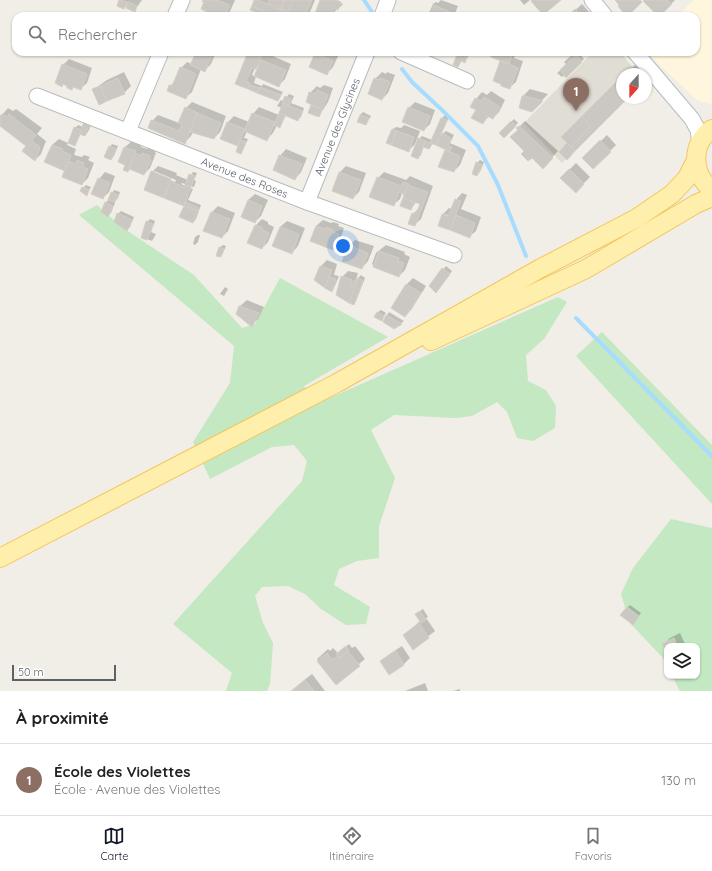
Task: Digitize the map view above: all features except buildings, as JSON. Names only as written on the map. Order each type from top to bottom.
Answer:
[{"type":"main road","points":[[712,129],[700,142],[696,160],[697,169],[701,177],[706,185],[712,190]]},
{"type":"main road","points":[[0,558],[337,383],[541,268],[637,218],[672,194],[681,185],[696,160]]},
{"type":"main road","points":[[337,383],[464,327],[586,269],[696,204],[712,197]]},
{"type":"street","points":[[177,12],[182,0]]},
{"type":"street","points":[[384,12],[388,0]]},
{"type":"street","points":[[592,0],[602,12]]},
{"type":"street","points":[[128,131],[159,56]]},
{"type":"street","name":"Avenue des Glycines","points":[[307,202],[365,56]]},
{"type":"street","points":[[410,56],[466,81]]},
{"type":"street","points":[[638,56],[692,119],[698,130],[700,142]]},
{"type":"street","name":"Avenue des Roses","points":[[37,96],[307,202],[454,255]]},
{"type":"street","points":[[692,119],[700,123],[712,125]]},
{"type":"shaded area","points":[[694,0],[712,0],[712,104],[698,101],[650,56],[700,56],[700,12],[681,12]]},
{"type":"shaded area","points":[[589,56],[623,56],[633,68],[616,68],[616,104],[622,104],[562,163],[524,123]]},
{"type":"green space","points":[[97,205],[123,228],[194,275],[242,328],[255,324],[280,278],[388,337],[304,386],[316,404],[558,297],[567,302],[544,339],[526,355],[528,381],[546,390],[556,406],[555,428],[533,441],[517,438],[507,412],[497,402],[472,416],[455,418],[394,415],[371,430],[395,478],[379,526],[379,558],[357,561],[339,569],[334,585],[370,607],[366,624],[346,625],[321,609],[305,594],[288,586],[262,587],[255,596],[263,623],[273,643],[270,684],[267,691],[226,691],[232,673],[173,624],[302,481],[307,461],[294,445],[272,447],[210,479],[193,442],[230,383],[234,346],[79,215]]},
{"type":"green space","points":[[602,332],[712,445],[712,504],[576,356]]},
{"type":"green space","points":[[671,519],[712,528],[712,691],[680,691],[674,679],[700,679],[700,643],[664,643],[664,660],[630,623],[621,594],[633,568]]},
{"type":"waterway","points":[[364,0],[372,12]]},
{"type":"waterway","points":[[402,69],[412,82],[478,146],[498,185],[526,256]]},
{"type":"waterway","points":[[576,318],[712,456]]},
{"type":"place","name":"École des Violettes","points":[[576,111]]}]
